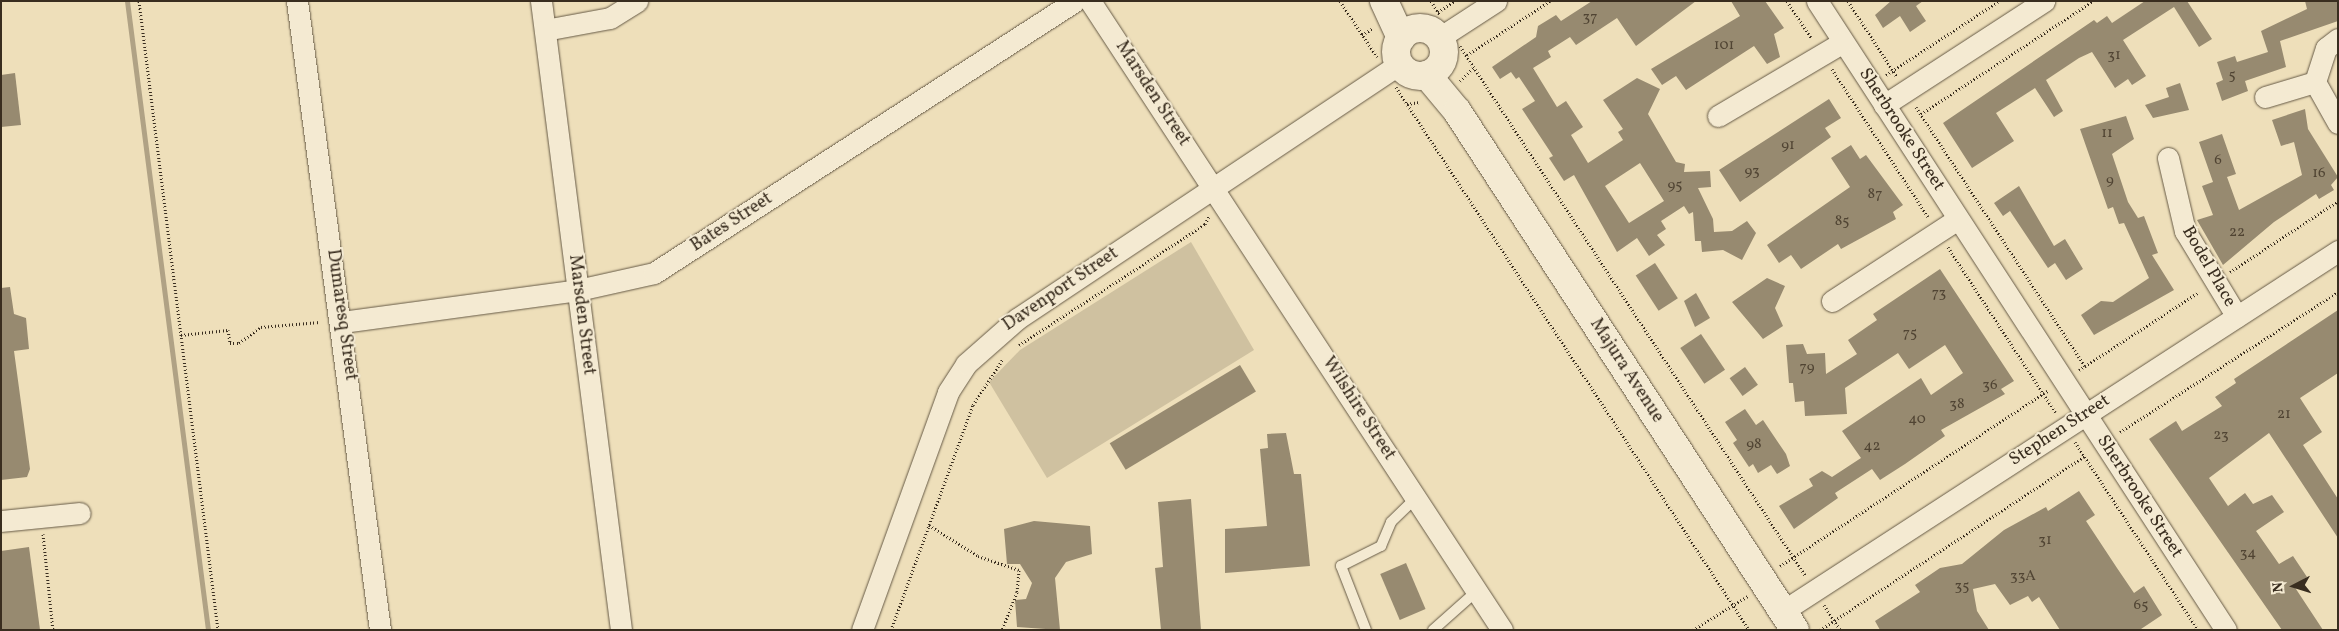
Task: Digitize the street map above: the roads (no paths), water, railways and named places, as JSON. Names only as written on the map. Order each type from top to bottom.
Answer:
[{"type":"main road","name":"Majura Avenue","points":[[1384,1],[1425,51],[1457,111],[1789,620]]},
{"type":"main road","points":[[1388,1],[1425,51]]},
{"type":"street","name":"Dumaresq Street","points":[[297,1],[342,322],[380,630]]},
{"type":"street","name":"Marsden Street","points":[[541,1],[621,630]]},
{"type":"street","points":[[545,30],[610,18],[637,1]]},
{"type":"street","name":"Bates Street","points":[[342,322],[578,290],[654,273],[1075,1]]},
{"type":"street","name":"Marsden Street","points":[[1090,1],[1214,188]]},
{"type":"street","name":"Davenport Street","points":[[862,630],[948,392],[966,364],[1017,319],[1425,51],[1496,1]]},
{"type":"street","name":"Sherbrooke Street","points":[[1817,1],[2086,415],[2221,628]]},
{"type":"street","points":[[1884,105],[2044,1]]},
{"type":"street","points":[[2338,39],[2326,48],[2315,82],[2338,123]]},
{"type":"street","points":[[1718,116],[1843,42]]},
{"type":"street","points":[[2265,97],[2315,82]]},
{"type":"street","name":"Bodel Place","points":[[2168,158],[2185,231],[2237,317]]},
{"type":"street","name":"Wilshire Street","points":[[1214,188],[1502,630]]},
{"type":"street","points":[[1832,301],[1958,219]]},
{"type":"street","name":"Stephen Street","points":[[1789,620],[2086,415],[2338,252]]},
{"type":"street","points":[[1,521],[80,513]]},
{"type":"lane","points":[[1366,630],[1341,566],[1381,546],[1391,522],[1416,498]]},
{"type":"lane","points":[[1433,630],[1477,591]]},
{"type":"waterway","points":[[127,1],[208,630]]}]
